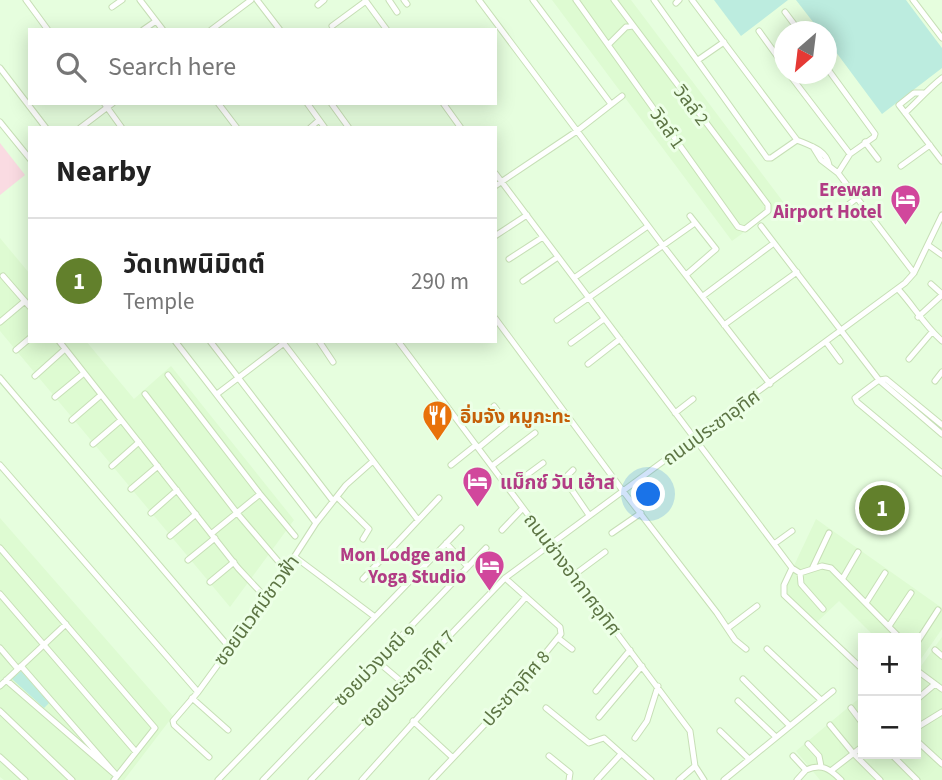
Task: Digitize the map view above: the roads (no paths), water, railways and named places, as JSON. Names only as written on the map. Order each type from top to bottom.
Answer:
[{"type":"street","points":[[26,0],[47,28]]},
{"type":"street","points":[[112,8],[122,0]]},
{"type":"street","points":[[141,0],[161,28]]},
{"type":"street","points":[[214,28],[251,0]]},
{"type":"street","points":[[257,0],[278,28]]},
{"type":"street","points":[[318,5],[324,0]]},
{"type":"street","points":[[332,26],[366,0],[386,28]]},
{"type":"street","points":[[389,0],[397,12]]},
{"type":"street","points":[[479,0],[769,384]]},
{"type":"street","points":[[533,0],[611,104]]},
{"type":"street","name":"วิลล์ 1","points":[[576,0],[738,227],[744,229],[768,211]]},
{"type":"street","name":"วิลล์ 2","points":[[614,0],[768,205],[768,211]]},
{"type":"street","points":[[654,0],[766,158],[771,158],[797,140]]},
{"type":"street","points":[[692,0],[797,140],[818,148],[914,273]]},
{"type":"street","points":[[913,0],[942,38]]},
{"type":"street","points":[[785,12],[792,21]]},
{"type":"street","points":[[146,28],[156,21]]},
{"type":"street","points":[[608,44],[626,27],[633,26]]},
{"type":"street","points":[[759,31],[774,52]]},
{"type":"street","points":[[698,60],[724,42]]},
{"type":"street","points":[[0,68],[28,105]]},
{"type":"street","points":[[905,113],[920,100],[923,93],[942,78]]},
{"type":"street","points":[[837,82],[875,134],[874,138],[850,154],[838,173]]},
{"type":"street","points":[[797,84],[850,154]]},
{"type":"street","points":[[923,93],[914,93],[899,105],[942,161]]},
{"type":"street","points":[[497,184],[577,131],[622,96]]},
{"type":"street","points":[[28,105],[44,126]]},
{"type":"street","points":[[82,126],[108,105],[121,126]]},
{"type":"street","points":[[220,105],[235,126]]},
{"type":"street","points":[[309,105],[324,126]]},
{"type":"street","points":[[332,105],[348,126]]},
{"type":"street","points":[[444,105],[460,126]]},
{"type":"street","points":[[312,126],[320,120]]},
{"type":"street","points":[[0,122],[28,157]]},
{"type":"street","points":[[866,142],[878,159]]},
{"type":"street","points":[[901,166],[930,145]]},
{"type":"street","points":[[497,176],[792,568],[800,573],[826,566],[843,578],[895,633]]},
{"type":"street","points":[[834,216],[857,198]]},
{"type":"street","points":[[497,235],[527,215]]},
{"type":"street","name":"ถนนประชาอุทิศ","points":[[505,578],[693,438],[900,291],[914,273],[942,215]]},
{"type":"street","points":[[686,275],[716,249],[690,216]]},
{"type":"street","points":[[557,320],[695,223]]},
{"type":"street","points":[[574,278],[648,226]]},
{"type":"street","points":[[761,226],[879,380],[942,434]]},
{"type":"street","points":[[509,259],[543,237]]},
{"type":"street","points":[[703,296],[774,243]]},
{"type":"street","points":[[928,245],[942,255]]},
{"type":"street","points":[[523,281],[558,257]]},
{"type":"street","points":[[0,269],[4,271],[1,277],[28,305]]},
{"type":"street","points":[[724,325],[797,271]]},
{"type":"street","points":[[918,317],[942,294],[931,284]]},
{"type":"street","points":[[900,291],[901,297],[942,341]]},
{"type":"street","points":[[0,322],[25,301]]},
{"type":"street","points":[[571,344],[604,319]]},
{"type":"street","points":[[497,321],[735,640],[746,649]]},
{"type":"street","points":[[909,359],[932,332]]},
{"type":"street","points":[[588,364],[620,339]]},
{"type":"street","points":[[16,350],[28,340]]},
{"type":"street","points":[[826,342],[840,361]]},
{"type":"street","points":[[60,343],[213,536],[266,598]]},
{"type":"street","points":[[177,343],[316,523]]},
{"type":"street","points":[[213,343],[335,499],[369,528],[363,539]]},
{"type":"street","points":[[217,394],[283,343]]},
{"type":"street","points":[[285,343],[418,520]]},
{"type":"street","points":[[320,343],[334,362]]},
{"type":"street","name":"ถนนช่างอากาศอุทิศ","points":[[400,343],[690,731],[695,766],[704,780]]},
{"type":"street","points":[[35,376],[65,349]]},
{"type":"street","points":[[935,381],[942,372]]},
{"type":"street","points":[[55,397],[84,373]]},
{"type":"street","points":[[168,374],[295,536]]},
{"type":"street","points":[[0,378],[229,647]]},
{"type":"street","points":[[942,425],[886,379],[879,380],[855,400],[942,473]]},
{"type":"street","points":[[72,420],[101,394]]},
{"type":"street","points":[[145,394],[237,513],[278,561]]},
{"type":"street","points":[[675,413],[693,398]]},
{"type":"street","points":[[451,465],[507,424],[494,406]]},
{"type":"street","points":[[93,444],[121,420]]},
{"type":"street","points":[[492,466],[535,433]]},
{"type":"street","points":[[112,466],[139,442]]},
{"type":"street","name":"ซอยนิเวศม์ชาวฟ้า","points":[[209,757],[174,725],[175,718],[198,692],[266,598],[316,523],[335,499],[373,461]]},
{"type":"street","points":[[509,488],[543,463]]},
{"type":"street","points":[[0,465],[198,692]]},
{"type":"street","points":[[131,489],[158,466]]},
{"type":"street","points":[[573,470],[565,480],[589,515]]},
{"type":"street","points":[[150,513],[177,490]]},
{"type":"street","points":[[188,560],[260,494]]},
{"type":"street","points":[[363,579],[439,498]]},
{"type":"street","points":[[502,530],[523,508]]},
{"type":"street","points":[[612,533],[641,513]]},
{"type":"street","points":[[170,536],[196,514]]},
{"type":"street","points":[[218,780],[461,528]]},
{"type":"street","points":[[774,544],[792,531]]},
{"type":"street","points":[[813,569],[829,533]]},
{"type":"street","points":[[446,543],[468,567]]},
{"type":"street","points":[[0,548],[155,728],[115,778]]},
{"type":"street","name":"ซอยม่วงมณี ๑","points":[[262,780],[486,548]]},
{"type":"street","points":[[574,575],[605,552]]},
{"type":"street","points":[[843,578],[858,552]]},
{"type":"street","points":[[295,557],[375,617]]},
{"type":"street","points":[[210,582],[234,562]]},
{"type":"street","points":[[792,568],[784,584],[784,595],[858,665]]},
{"type":"street","points":[[800,573],[801,584],[823,609]]},
{"type":"street","points":[[866,603],[885,573]]},
{"type":"street","points":[[362,780],[526,597],[505,578]]},
{"type":"street","name":"ซอยประชาอุทิศ 7","points":[[311,780],[505,578]]},
{"type":"street","points":[[889,626],[911,593]]},
{"type":"street","points":[[0,594],[136,752]]},
{"type":"street","name":"ประชาอุทิศ 8","points":[[432,780],[504,704],[561,634],[560,627],[526,597]]},
{"type":"street","points":[[728,628],[757,606]]},
{"type":"street","points":[[921,636],[938,610]]},
{"type":"street","points":[[66,624],[2,682],[115,778]]},
{"type":"street","points":[[558,638],[572,649]]},
{"type":"street","points":[[0,648],[115,778]]},
{"type":"street","points":[[767,649],[821,701]]},
{"type":"street","points":[[596,691],[631,650]]},
{"type":"street","points":[[934,650],[942,656]]},
{"type":"street","points":[[377,661],[403,683]]},
{"type":"street","points":[[599,717],[642,666]]},
{"type":"street","points":[[921,674],[942,689]]},
{"type":"street","points":[[743,680],[790,726]]},
{"type":"street","points":[[921,696],[935,684]]},
{"type":"street","points":[[635,738],[647,721],[658,687]]},
{"type":"street","points":[[724,780],[832,691]]},
{"type":"street","points":[[192,698],[228,730]]},
{"type":"street","points":[[737,701],[776,737]]},
{"type":"street","points":[[546,708],[589,743],[602,738],[651,780]]},
{"type":"street","points":[[851,708],[858,717]]},
{"type":"street","points":[[0,711],[72,780]]},
{"type":"street","points":[[921,725],[942,712]]},
{"type":"street","points":[[935,716],[942,723]]},
{"type":"street","points":[[413,721],[452,757]]},
{"type":"street","points":[[830,725],[880,780]]},
{"type":"street","points":[[720,732],[749,759]]},
{"type":"street","points":[[808,744],[819,757],[821,766]]},
{"type":"street","points":[[921,745],[942,764]]},
{"type":"street","points":[[832,770],[858,750]]},
{"type":"street","points":[[597,780],[621,754]]},
{"type":"street","points":[[549,756],[570,772],[569,780]]},
{"type":"street","points":[[793,756],[807,770]]},
{"type":"street","points":[[0,757],[25,780]]},
{"type":"street","points":[[896,759],[917,780]]},
{"type":"street","points":[[679,780],[695,766]]},
{"type":"street","points":[[797,780],[807,770],[821,766],[832,770],[841,780]]},
{"type":"place","name":"Erewan Airport Hotel","points":[[905,227]]},
{"type":"place","name":"อิ่มจัง หมูกะทะ","points":[[437,443]]},
{"type":"place","name":"วัดเทพนิมิตต์","points":[[882,508]]},
{"type":"place","name":"แม็กซ์ วัน เฮ้าส","points":[[477,509]]},
{"type":"place","name":"Mon Lodge and Yoga Studio","points":[[489,592]]}]
